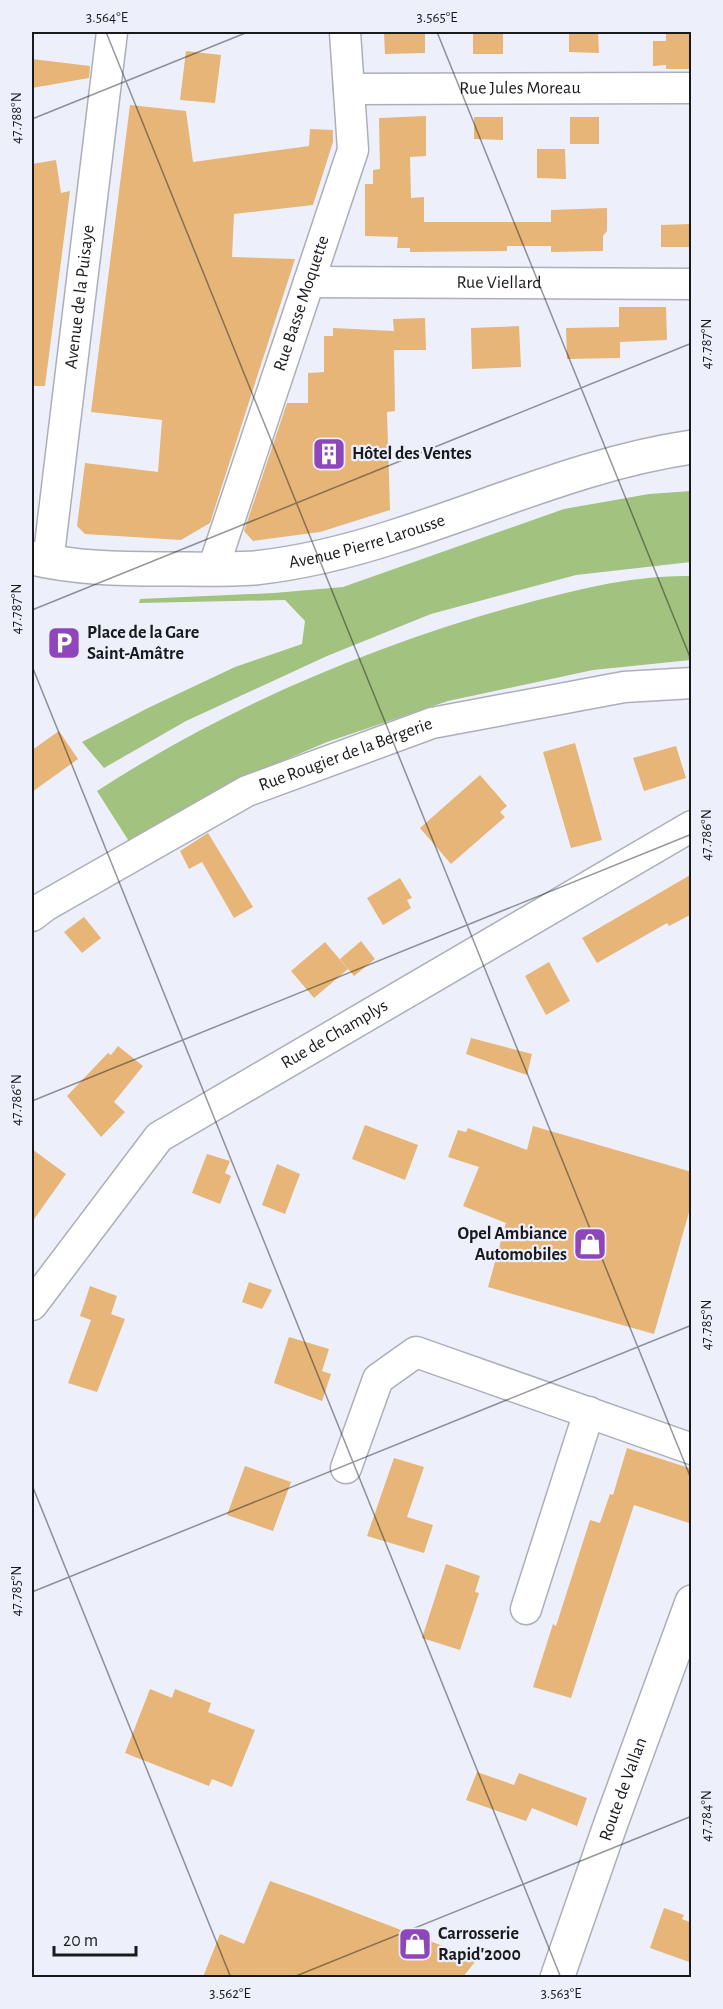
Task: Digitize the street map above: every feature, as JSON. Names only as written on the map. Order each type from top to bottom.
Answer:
[{"type":"main road","name":"Avenue Pierre Larousse","points":[[40,560],[115,570],[254,568],[308,559],[397,536],[583,471],[634,457],[692,447]]},
{"type":"main road","name":"Route de Vallan","points":[[557,1977],[610,1823],[692,1602]]},
{"type":"street","name":"Avenue de la Puisaye","points":[[40,560],[112,32]]},
{"type":"street","name":"Rue Basse Moquette","points":[[213,569],[353,150],[345,32]]},
{"type":"street","name":"Rue Jules Moreau","points":[[349,89],[692,88]]},
{"type":"street","name":"Rue Viellard","points":[[309,282],[692,284]]},
{"type":"street","name":"Rue Rougier de la Bergerie","points":[[32,916],[45,906],[247,791],[432,723],[624,687],[692,683]]},
{"type":"street","name":"Rue de Champlys","points":[[32,1305],[159,1137],[692,826]]},
{"type":"street","points":[[346,1468],[378,1379],[416,1352],[692,1449]]},
{"type":"street","points":[[526,1609],[589,1412]]},
{"type":"green space","points":[[691,491],[691,562],[576,575],[431,614],[327,656],[186,721],[104,768],[82,742],[235,667],[302,644],[305,621],[285,600],[139,603],[140,599],[274,593],[343,587],[564,509],[649,494]]},
{"type":"green space","points":[[691,576],[691,660],[593,670],[448,701],[327,742],[233,782],[130,843],[97,791],[195,733],[246,707],[350,661],[404,641],[512,607],[578,590],[646,578]]},
{"type":"building","points":[[384,32],[425,32],[425,53],[385,54]]},
{"type":"building","points":[[473,32],[503,32],[503,54],[473,54]]},
{"type":"building","points":[[569,32],[598,32],[599,53],[569,52]]},
{"type":"building","points":[[692,32],[692,69],[666,69],[666,65],[653,66],[653,41],[666,41],[666,33]]},
{"type":"building","points":[[186,51],[221,55],[215,103],[180,100]]},
{"type":"building","points":[[32,59],[90,66],[89,78],[32,88]]},
{"type":"building","points":[[130,105],[186,111],[193,162],[309,146],[310,129],[333,130],[333,142],[313,205],[234,214],[232,257],[295,259],[210,523],[181,540],[85,534],[77,526],[85,463],[158,472],[162,420],[91,412]]},
{"type":"building","points":[[426,116],[426,156],[410,157],[411,198],[424,197],[424,222],[551,222],[551,210],[607,208],[607,231],[603,236],[603,251],[551,252],[551,246],[507,246],[507,251],[410,252],[410,248],[397,248],[398,237],[365,236],[365,184],[373,184],[373,170],[380,169],[379,118]]},
{"type":"building","points":[[474,117],[503,117],[503,140],[474,139]]},
{"type":"building","points":[[570,117],[599,117],[599,144],[570,144]]},
{"type":"building","points":[[537,149],[565,149],[566,179],[537,178]]},
{"type":"building","points":[[56,160],[61,193],[70,191],[45,386],[32,386],[32,164]]},
{"type":"building","points":[[690,224],[691,247],[661,247],[661,225]]},
{"type":"building","points":[[619,307],[666,307],[667,340],[620,342],[620,358],[567,359],[566,328],[619,327]]},
{"type":"building","name":"Hôtel des Ventes","points":[[425,318],[426,350],[394,350],[395,411],[387,412],[390,510],[320,532],[253,541],[244,531],[287,403],[308,403],[308,373],[324,372],[324,336],[333,336],[333,328],[394,331],[393,319]]},
{"type":"building","points":[[519,326],[521,367],[472,369],[471,328]]},
{"type":"building","points":[[59,731],[78,759],[32,792],[32,750]]},
{"type":"building","points":[[575,743],[602,840],[571,848],[543,752]]},
{"type":"building","points":[[676,746],[686,778],[644,791],[633,758]]},
{"type":"building","points":[[480,775],[507,806],[500,812],[505,817],[451,864],[420,828]]},
{"type":"building","points":[[208,833],[253,907],[234,918],[202,862],[189,869],[180,851]]},
{"type":"building","points":[[692,874],[692,914],[669,926],[667,923],[597,963],[582,938]]},
{"type":"building","points":[[400,878],[412,898],[407,900],[411,908],[383,925],[367,898]]},
{"type":"building","points":[[84,917],[101,938],[82,953],[64,932]]},
{"type":"building","points":[[361,941],[375,959],[354,976],[340,959]]},
{"type":"building","points":[[325,942],[348,969],[314,998],[291,971]]},
{"type":"building","points":[[549,962],[570,1001],[546,1015],[525,976]]},
{"type":"building","points":[[471,1038],[532,1054],[527,1075],[466,1054]]},
{"type":"building","points":[[118,1046],[143,1066],[114,1102],[125,1112],[101,1137],[67,1096],[108,1053],[111,1055]]},
{"type":"building","points":[[365,1125],[418,1145],[405,1180],[352,1159]]},
{"type":"building","name":"Opel Ambiance Automobiles","points":[[533,1126],[692,1172],[692,1202],[654,1334],[488,1287],[506,1223],[463,1206],[479,1167],[448,1157],[458,1130],[466,1132],[468,1128],[527,1150]]},
{"type":"building","points":[[32,1149],[66,1174],[32,1222]]},
{"type":"building","points":[[207,1154],[230,1161],[225,1173],[231,1176],[220,1204],[192,1193]]},
{"type":"building","points":[[277,1164],[300,1174],[285,1214],[262,1205]]},
{"type":"building","points":[[249,1282],[272,1290],[262,1309],[242,1302]]},
{"type":"building","points":[[90,1286],[117,1296],[111,1314],[125,1319],[97,1392],[68,1383],[91,1320],[80,1316]]},
{"type":"building","points":[[289,1337],[329,1349],[322,1371],[331,1374],[322,1401],[274,1383]]},
{"type":"building","points":[[627,1448],[692,1469],[692,1524],[634,1505],[571,1698],[533,1687],[553,1624],[556,1626],[590,1520],[600,1523],[610,1494],[613,1495]]},
{"type":"building","points":[[394,1458],[424,1467],[407,1517],[433,1525],[424,1553],[367,1536]]},
{"type":"building","points":[[245,1466],[291,1482],[273,1531],[227,1515]]},
{"type":"building","points":[[446,1564],[480,1576],[475,1592],[479,1593],[460,1650],[422,1638]]},
{"type":"building","points":[[150,1689],[172,1698],[175,1689],[211,1703],[208,1712],[255,1730],[232,1787],[212,1779],[209,1786],[125,1753]]},
{"type":"building","points":[[477,1772],[514,1785],[519,1773],[587,1798],[577,1826],[532,1808],[526,1821],[466,1800]]},
{"type":"building","points":[[270,1881],[477,1959],[463,1977],[203,1977],[220,1934],[244,1944]]},
{"type":"building","points":[[664,1908],[684,1915],[682,1919],[692,1923],[692,1963],[650,1948]]},
{"type":"place","name":"Hôtel des Ventes","points":[[329,454]]},
{"type":"place","name":"Place de la Gare Saint-Amâtre","points":[[64,643]]},
{"type":"place","name":"Opel Ambiance Automobiles","points":[[590,1244]]},
{"type":"place","name":"Carrosserie Rapid'2000","points":[[415,1944]]}]
